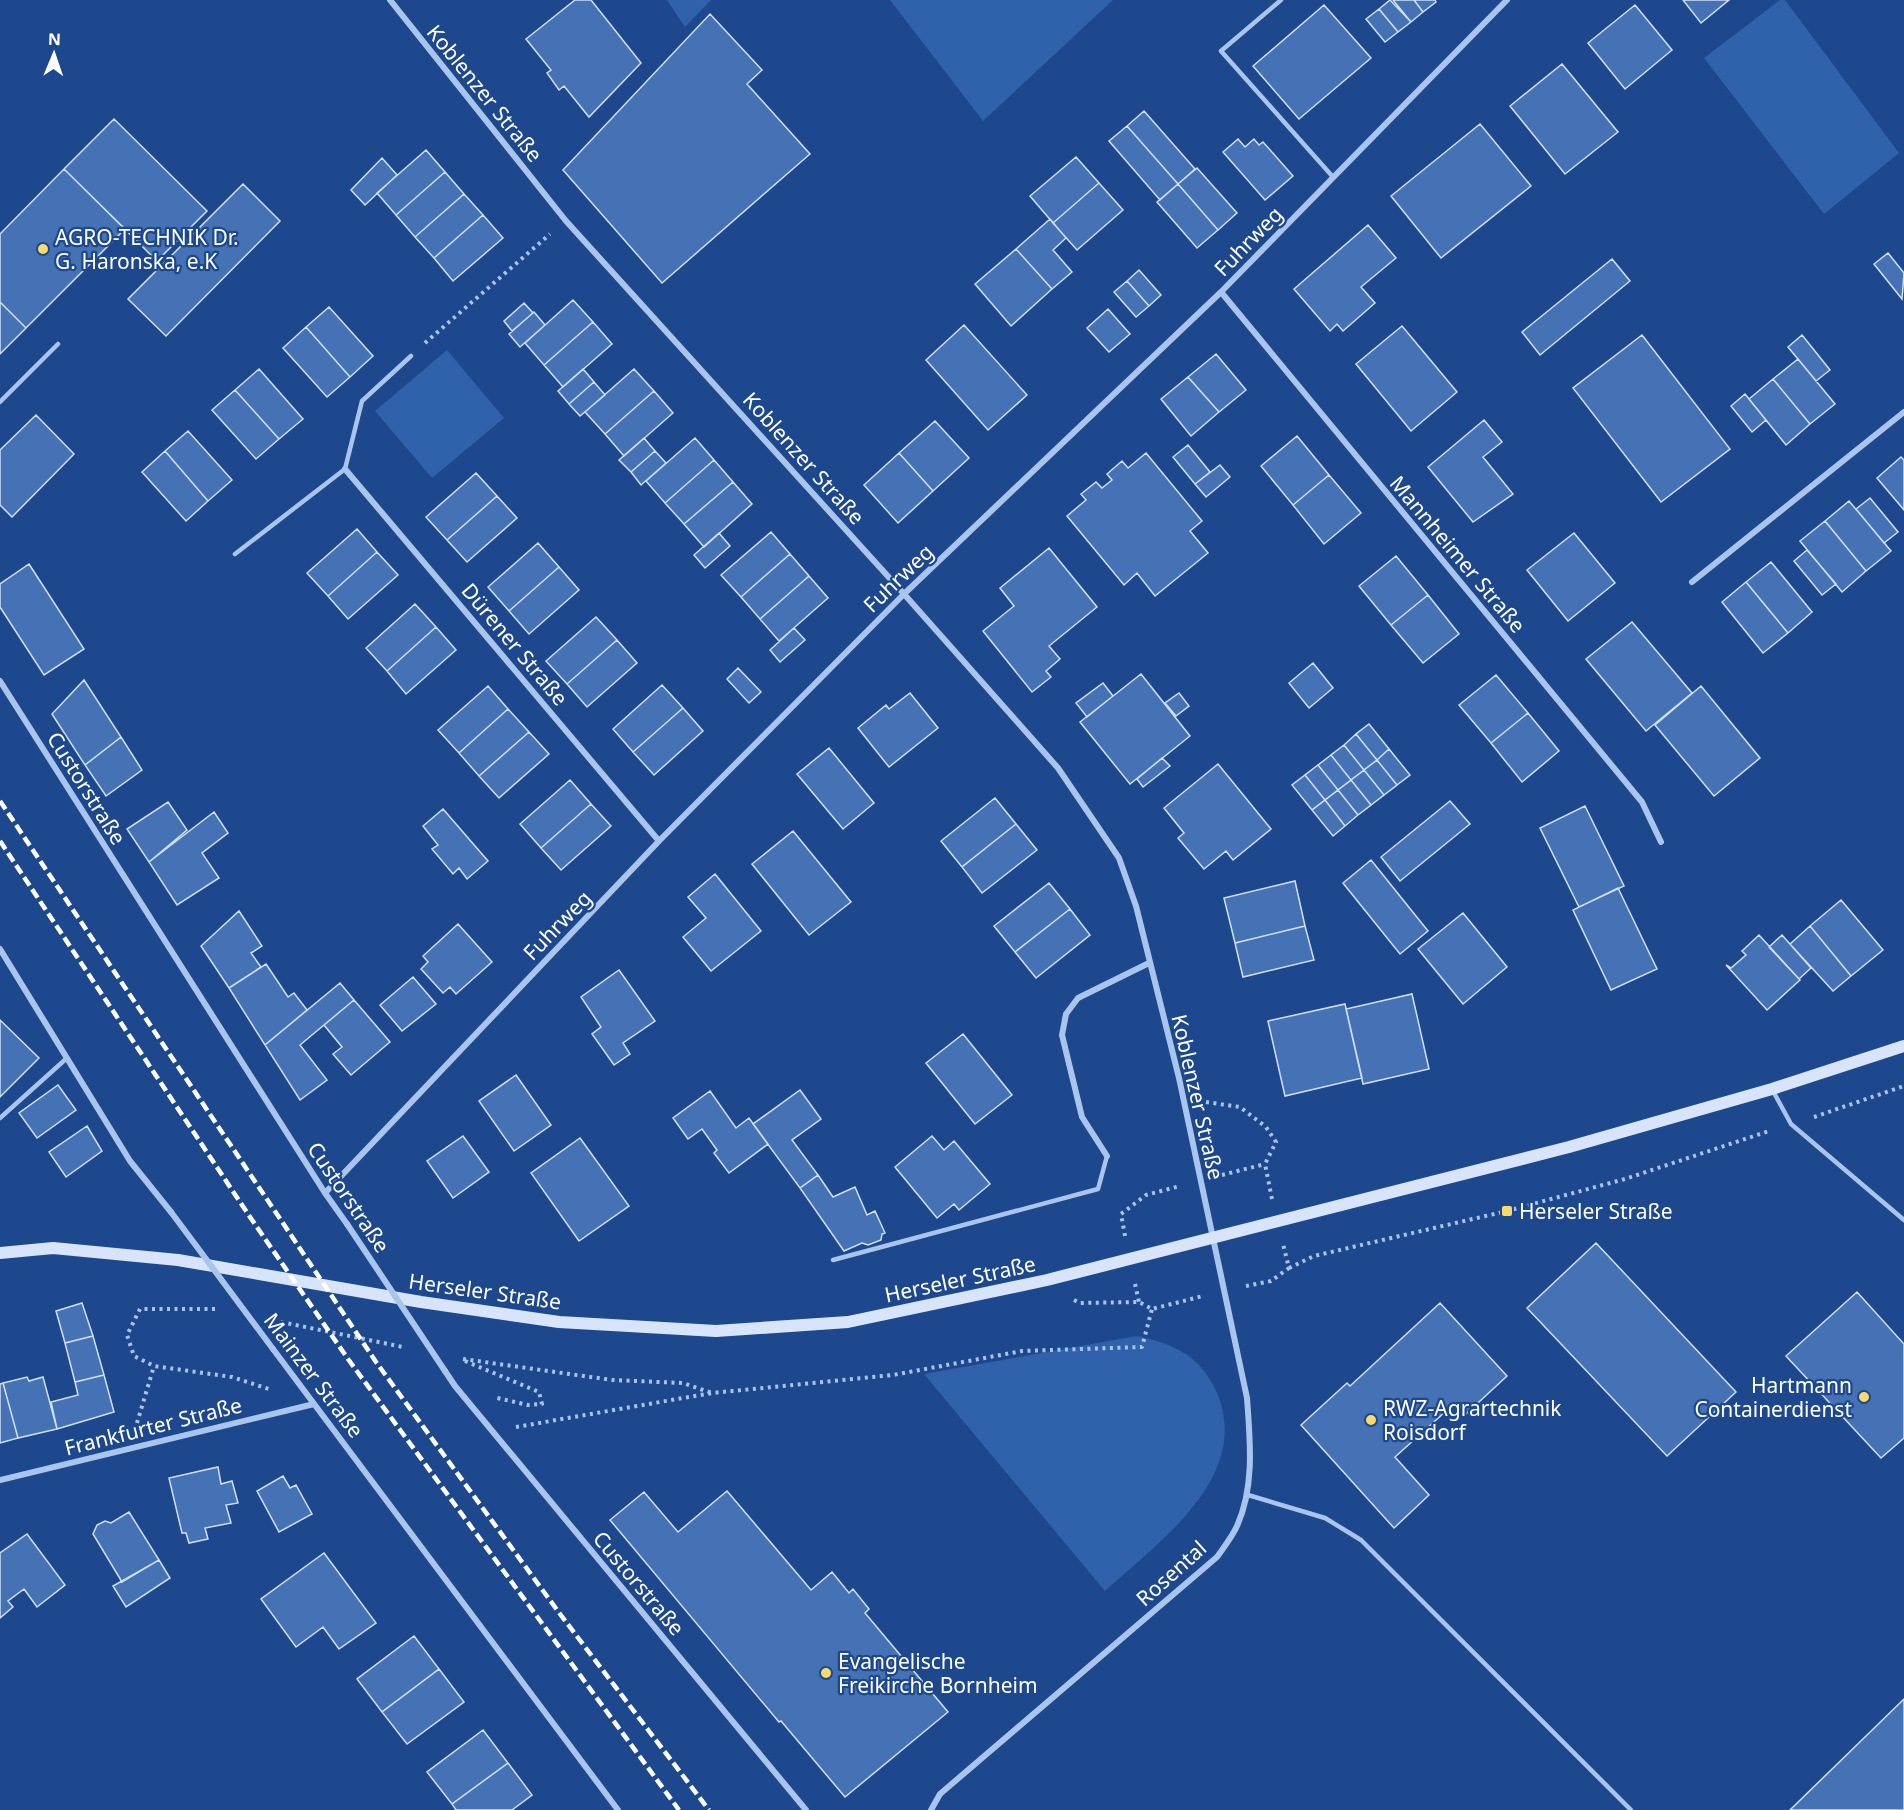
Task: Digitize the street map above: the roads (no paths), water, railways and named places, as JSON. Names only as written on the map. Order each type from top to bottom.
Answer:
[{"type":"main road","name":"Herseler Straße","points":[[0,1253],[53,1248],[178,1260],[421,1302],[559,1322],[716,1331],[848,1322],[1131,1260],[1277,1220],[1569,1147],[1772,1089],[1904,1046]]},
{"type":"street","name":"Koblenzer Straße","points":[[390,0],[566,221],[904,594],[1058,768],[1119,858],[1136,906],[1214,1239]]},
{"type":"street","name":"Fuhrweg","points":[[325,1193],[659,841],[904,594],[1221,292],[1507,0]]},
{"type":"street","name":"Mannheimer Straße","points":[[1221,292],[1642,802],[1660,843]]},
{"type":"street","points":[[1692,582],[1904,412]]},
{"type":"street","name":"Dürener Straße","points":[[345,469],[659,841]]},
{"type":"street","name":"Custorstraße","points":[[0,681],[325,1193],[455,1386],[806,1810]]},
{"type":"street","name":"Mainzer Straße","points":[[0,949],[130,1161],[171,1212],[618,1810]]},
{"type":"street","points":[[1107,1156],[1082,1117],[1062,1035],[1066,1014],[1078,998],[1149,963]]},
{"type":"street","name":"Rosental","points":[[930,1810],[940,1794],[1217,1557],[1237,1527],[1248,1495],[1250,1441],[1247,1398],[1214,1239]]},
{"type":"street","name":"Frankfurter Straße","points":[[0,1480],[314,1404]]},
{"type":"lane","points":[[1281,0],[1221,51],[1333,177]]},
{"type":"lane","points":[[0,402],[58,344]]},
{"type":"lane","points":[[235,554],[345,469],[362,401],[411,356]]},
{"type":"lane","points":[[0,1118],[67,1058]]},
{"type":"lane","points":[[1772,1089],[1791,1124],[1904,1220]]},
{"type":"lane","points":[[833,1260],[1098,1189],[1107,1156]]},
{"type":"lane","points":[[1248,1495],[1325,1518],[1361,1540],[1631,1810]]},
{"type":"railway","points":[[0,801],[376,1362],[560,1614],[709,1810]]},
{"type":"railway","points":[[0,841],[250,1217],[348,1359],[679,1810]]},
{"type":"place","name":"AGRO-TECHNIK Dr. G. Haronska, e.K","points":[[43,249]]},
{"type":"place","name":"Herseler Straße","points":[[1507,1211]]},
{"type":"place","name":"Hartmann Containerdienst","points":[[1864,1397]]},
{"type":"place","name":"RWZ-Agrartechnik Roisdorf","points":[[1371,1420]]},
{"type":"place","name":"Evangelische Freikirche Bornheim","points":[[826,1673]]}]
